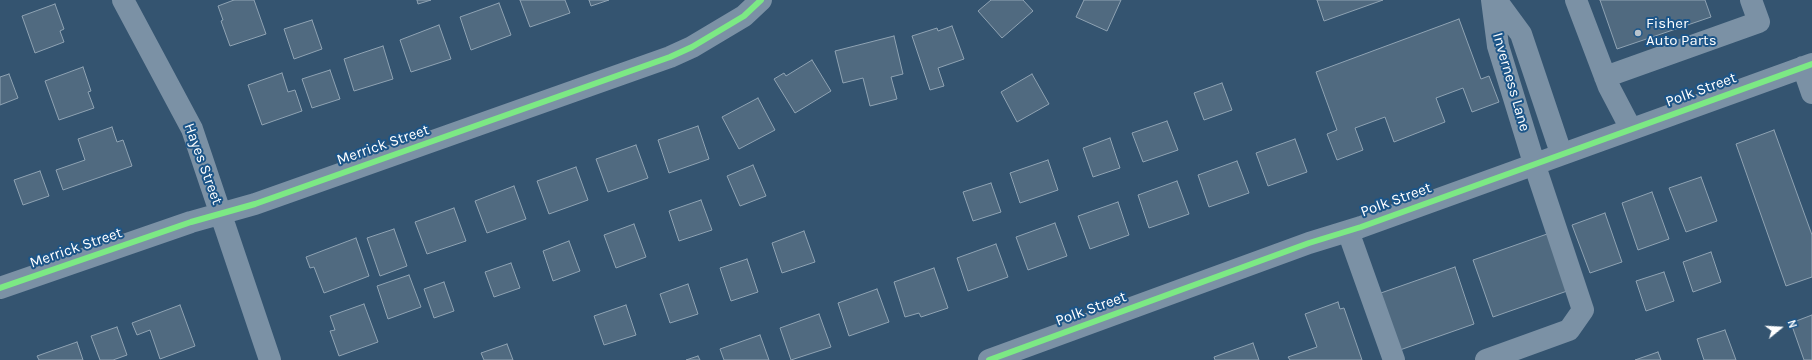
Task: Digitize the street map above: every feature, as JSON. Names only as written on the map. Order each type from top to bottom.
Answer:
[{"type":"street","name":"Hayes Street","points":[[123,0],[192,129],[270,360]]},
{"type":"street","name":"Merrick Street","points":[[0,288],[184,224],[255,204],[670,57],[692,47],[744,16],[761,0]]},
{"type":"street","name":"Inverness Lane","points":[[1486,360],[1569,330],[1583,310],[1534,163],[1498,46],[1492,0]]},
{"type":"street","name":"Inverness Lane","points":[[1496,0],[1521,34],[1561,154]]},
{"type":"street","points":[[1576,0],[1609,87],[1631,129]]},
{"type":"street","points":[[1605,77],[1758,22],[1750,0]]},
{"type":"street","name":"Polk Street","points":[[989,360],[1309,243],[1348,231],[1534,163],[1808,66]]},
{"type":"street","points":[[1808,66],[1812,93]]},
{"type":"street","points":[[1348,231],[1394,360]]},
{"type":"building","points":[[234,0],[254,0],[266,34],[230,46],[221,21],[223,20],[218,6]]},
{"type":"building","points":[[417,0],[431,0],[418,4]]},
{"type":"building","points":[[520,0],[565,0],[570,13],[530,27]]},
{"type":"building","points":[[589,0],[609,0],[591,6]]},
{"type":"building","points":[[991,0],[1023,0],[1033,11],[1002,38],[978,11]]},
{"type":"building","points":[[1084,0],[1121,0],[1107,31],[1076,17]]},
{"type":"building","points":[[1317,0],[1383,0],[1324,21]]},
{"type":"building","name":"Fisher Auto Parts","points":[[1600,0],[1705,0],[1711,17],[1617,49]]},
{"type":"building","points":[[499,3],[511,35],[471,50],[460,17]]},
{"type":"building","points":[[55,4],[64,29],[60,31],[64,42],[35,53],[22,16]]},
{"type":"building","points":[[1459,19],[1481,79],[1489,76],[1499,102],[1472,112],[1463,88],[1436,98],[1445,122],[1394,142],[1385,117],[1355,128],[1363,150],[1337,160],[1327,134],[1337,130],[1316,72]]},
{"type":"building","points":[[312,20],[322,49],[294,59],[284,29]]},
{"type":"building","points":[[439,25],[451,59],[411,72],[400,40]]},
{"type":"building","points":[[952,26],[964,59],[938,68],[944,86],[930,90],[912,36],[937,28],[938,31]]},
{"type":"building","points":[[894,36],[903,74],[891,77],[897,99],[870,106],[863,78],[843,83],[835,51]]},
{"type":"building","points":[[383,46],[393,79],[354,91],[344,59]]},
{"type":"building","points":[[812,60],[831,91],[795,113],[774,79],[784,73],[786,76]]},
{"type":"building","points":[[83,67],[91,91],[88,92],[94,108],[59,120],[45,81]]},
{"type":"building","points":[[330,70],[340,99],[312,108],[302,79]]},
{"type":"building","points":[[282,73],[288,92],[295,90],[302,111],[262,125],[248,85]]},
{"type":"building","points":[[9,74],[18,98],[0,105],[0,77]]},
{"type":"building","points":[[1032,74],[1049,104],[1017,122],[1001,92]]},
{"type":"building","points":[[1222,83],[1232,110],[1204,120],[1194,93]]},
{"type":"building","points":[[758,98],[775,130],[739,149],[722,117]]},
{"type":"building","points":[[1167,121],[1178,150],[1143,162],[1132,133]]},
{"type":"building","points":[[698,126],[709,159],[669,173],[658,140]]},
{"type":"building","points":[[112,127],[117,142],[123,140],[132,166],[63,190],[56,170],[85,160],[78,139]]},
{"type":"building","points":[[1774,130],[1812,235],[1812,277],[1786,286],[1736,144]]},
{"type":"building","points":[[1110,138],[1120,168],[1093,177],[1083,148]]},
{"type":"building","points":[[1295,139],[1307,172],[1268,186],[1256,153]]},
{"type":"building","points":[[636,145],[648,178],[608,192],[596,159]]},
{"type":"building","points":[[1048,160],[1058,190],[1020,203],[1010,173]]},
{"type":"building","points":[[1237,161],[1249,193],[1209,207],[1198,175]]},
{"type":"building","points":[[753,165],[766,196],[740,206],[727,176]]},
{"type":"building","points":[[576,167],[588,200],[549,214],[537,181]]},
{"type":"building","points":[[40,171],[49,196],[23,205],[14,180]]},
{"type":"building","points":[[1701,177],[1717,221],[1686,232],[1669,188]]},
{"type":"building","points":[[1177,181],[1189,214],[1149,228],[1138,195]]},
{"type":"building","points":[[991,183],[1001,212],[973,221],[963,192]]},
{"type":"building","points":[[514,186],[526,219],[487,233],[475,201]]},
{"type":"building","points":[[1652,192],[1669,239],[1638,250],[1622,203]]},
{"type":"building","points":[[701,200],[712,230],[679,241],[669,211]]},
{"type":"building","points":[[1118,202],[1129,235],[1090,249],[1078,216]]},
{"type":"building","points":[[454,208],[466,241],[427,254],[415,222]]},
{"type":"building","points":[[1605,213],[1622,262],[1590,273],[1572,225]]},
{"type":"building","points":[[1055,223],[1067,256],[1028,270],[1016,237]]},
{"type":"building","points":[[634,224],[646,257],[616,268],[604,235]]},
{"type":"building","points":[[394,229],[407,266],[380,276],[367,238]]},
{"type":"building","points":[[804,231],[815,262],[782,273],[772,243]]},
{"type":"building","points":[[1550,233],[1570,290],[1493,317],[1473,260]]},
{"type":"building","points":[[356,238],[369,276],[324,293],[314,267],[310,268],[306,257]]},
{"type":"building","points":[[569,241],[580,271],[553,281],[543,251]]},
{"type":"building","points":[[996,244],[1008,277],[968,291],[957,258]]},
{"type":"building","points":[[1711,252],[1721,282],[1693,292],[1683,262]]},
{"type":"building","points":[[747,259],[758,292],[731,301],[720,268]]},
{"type":"building","points":[[511,263],[520,288],[494,297],[485,272]]},
{"type":"building","points":[[1455,267],[1474,324],[1397,351],[1378,294]]},
{"type":"building","points":[[934,268],[948,308],[921,317],[919,313],[905,317],[894,282]]},
{"type":"building","points":[[1664,272],[1674,301],[1646,311],[1636,281]]},
{"type":"building","points":[[409,275],[421,307],[388,319],[377,286]]},
{"type":"building","points":[[444,282],[454,311],[434,318],[424,289]]},
{"type":"building","points":[[688,284],[698,314],[670,323],[660,294]]},
{"type":"building","points":[[877,289],[889,322],[849,336],[838,303]]},
{"type":"building","points":[[1338,302],[1340,309],[1344,308],[1362,360],[1290,360],[1288,357],[1317,347],[1305,314]]},
{"type":"building","points":[[364,304],[378,342],[339,356],[330,331],[335,330],[330,316]]},
{"type":"building","points":[[180,305],[195,346],[160,359],[150,330],[137,335],[132,323]]},
{"type":"building","points":[[626,305],[636,335],[604,345],[594,316]]},
{"type":"building","points":[[819,314],[831,347],[791,360],[780,328]]},
{"type":"building","points":[[1812,315],[1812,360],[1804,360],[1791,323]]},
{"type":"building","points":[[117,327],[127,355],[113,360],[100,360],[91,336]]},
{"type":"building","points":[[1725,330],[1736,360],[1704,360],[1697,339]]},
{"type":"building","points":[[760,335],[769,360],[724,360],[720,349]]},
{"type":"building","points":[[77,342],[83,360],[39,360],[37,356]]},
{"type":"building","points":[[1253,343],[1259,360],[1215,360],[1214,357]]},
{"type":"building","points":[[507,344],[513,360],[484,360],[481,353]]},
{"type":"building","points":[[1658,352],[1661,360],[1635,360]]},
{"type":"building","points":[[698,356],[700,360],[686,360]]},
{"type":"cycle path","points":[[0,288],[191,222],[255,204],[670,57],[692,47],[744,16],[761,0]]},
{"type":"cycle path","points":[[989,360],[1309,243],[1361,227],[1812,64]]},
{"type":"place","name":"Fisher Auto Parts","points":[[1638,33]]}]
